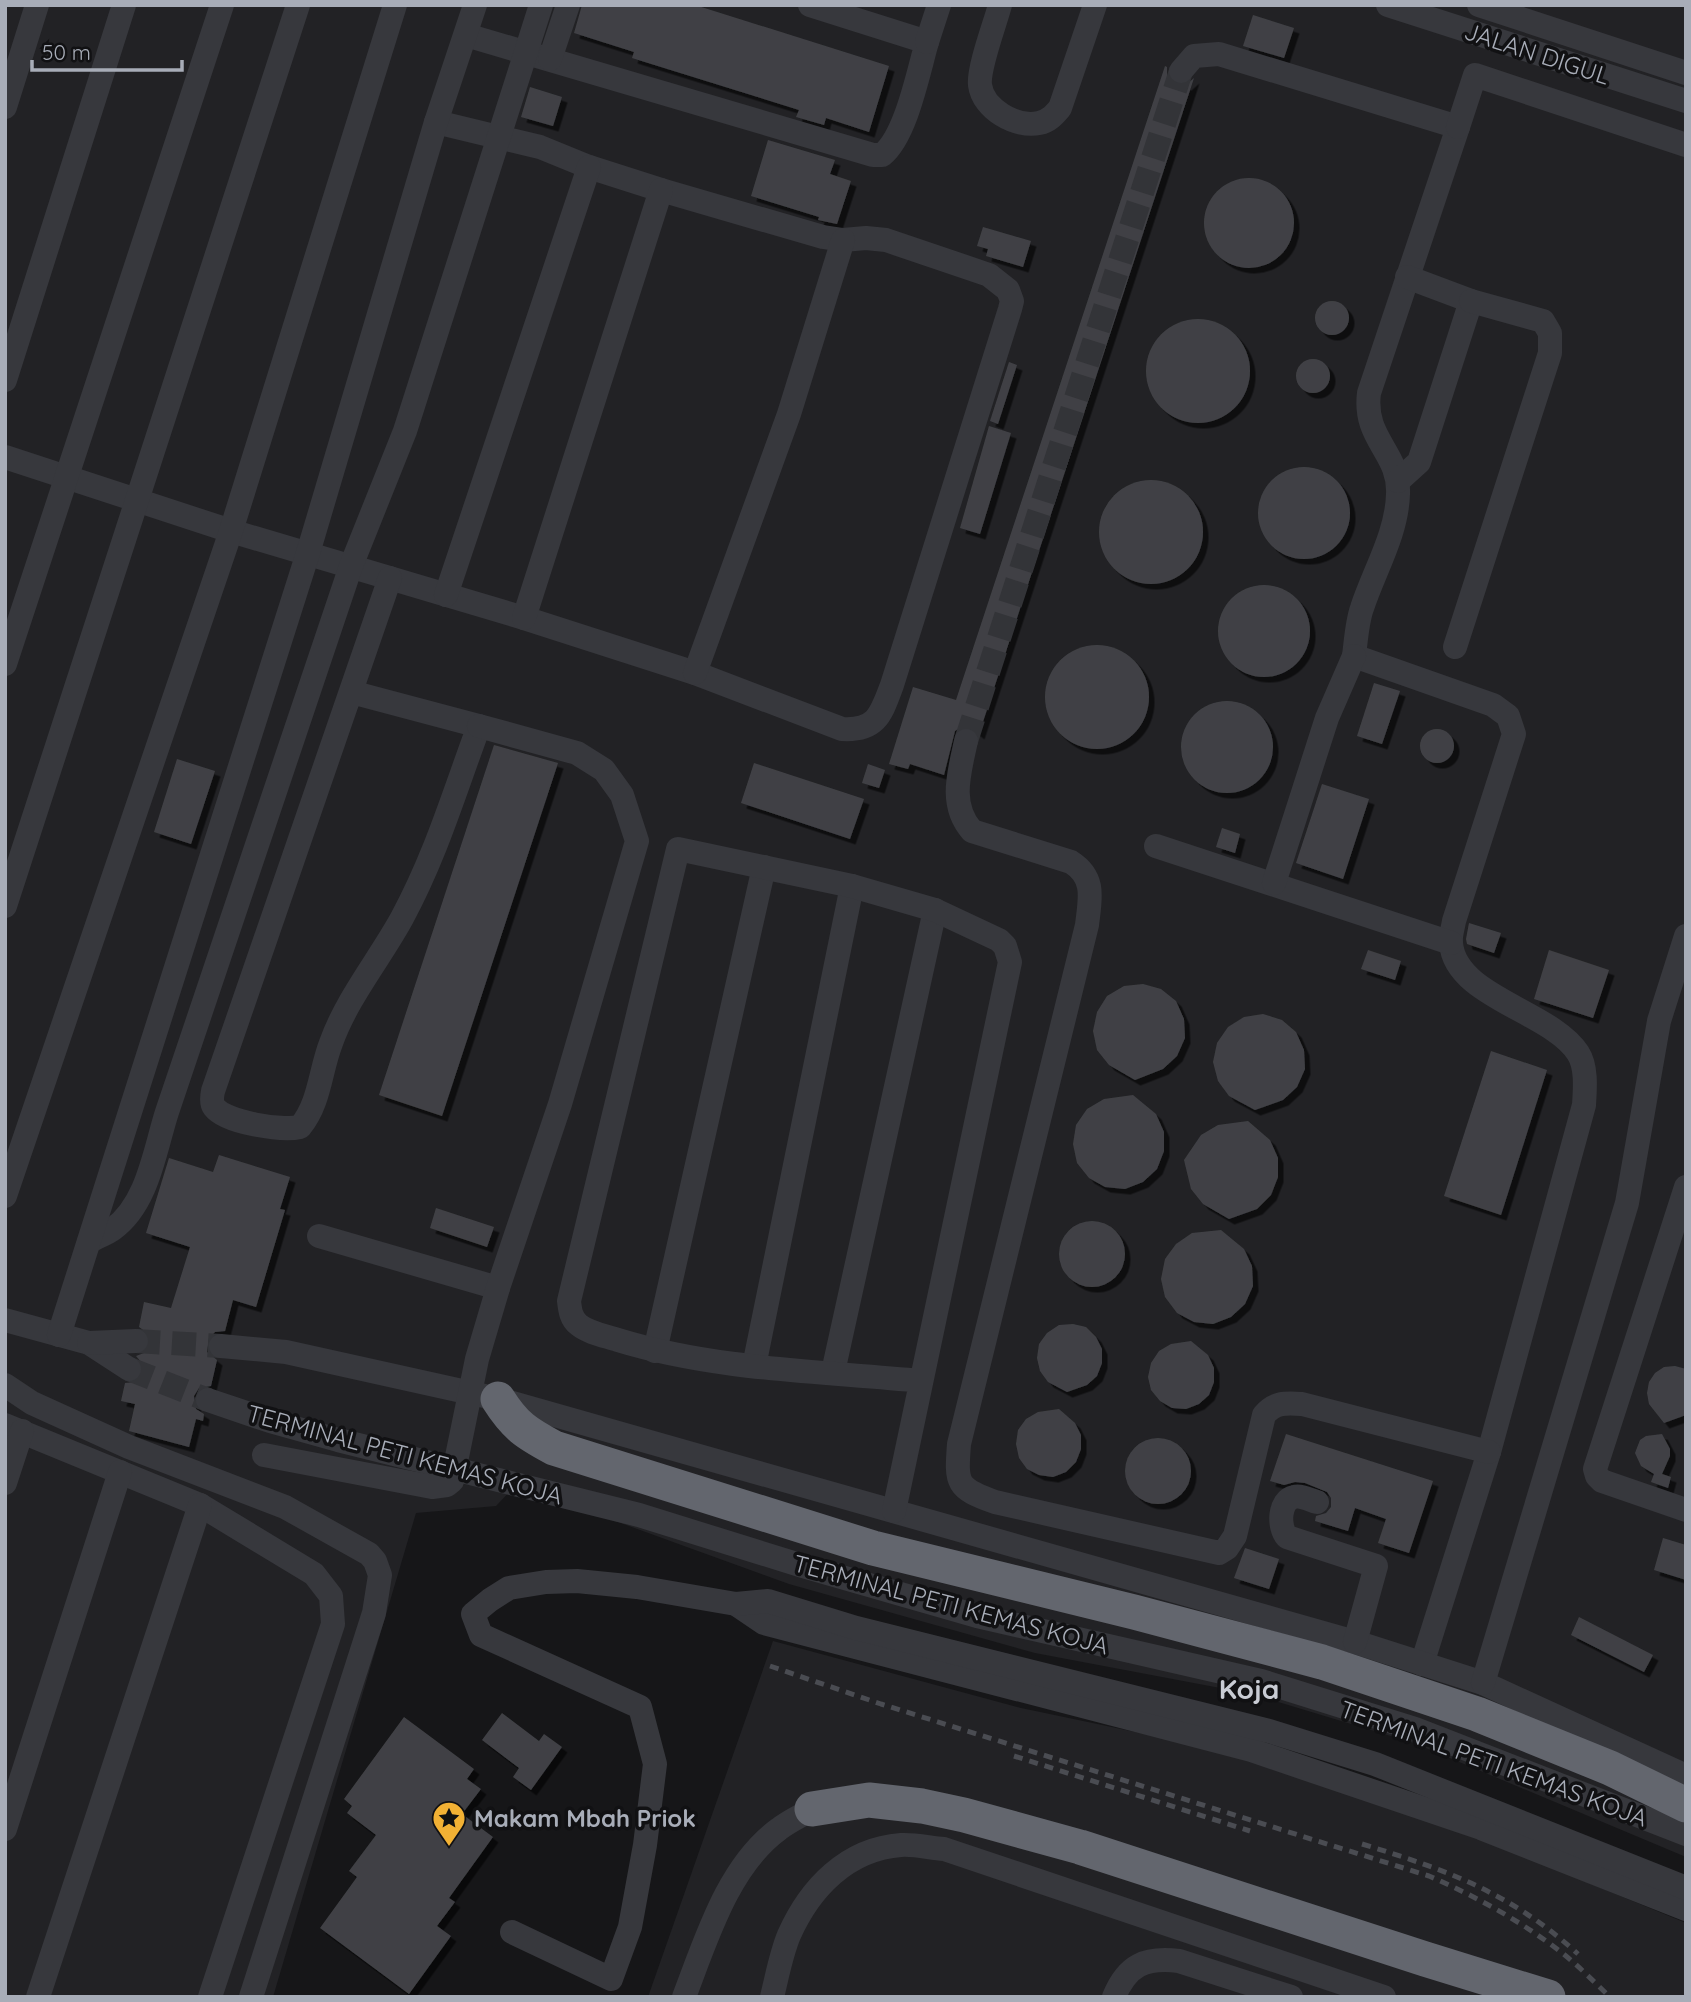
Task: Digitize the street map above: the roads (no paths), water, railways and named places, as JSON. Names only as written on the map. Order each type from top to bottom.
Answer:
[{"type":"highway","points":[[484,1396],[529,1434],[554,1448],[873,1548],[1134,1612],[1322,1662],[1477,1714],[1609,1768],[1686,1805]]},
{"type":"highway","points":[[812,1810],[869,1800],[922,1806],[964,1815],[1080,1847],[1548,1997]]},
{"type":"street","points":[[5,107],[37,5]]},
{"type":"street","points":[[5,380],[124,5]]},
{"type":"street","points":[[5,664],[222,5]]},
{"type":"street","points":[[5,906],[298,5]]},
{"type":"street","points":[[5,1196],[231,531],[395,5]]},
{"type":"street","points":[[59,1335],[308,553],[436,122],[475,5]]},
{"type":"street","points":[[89,1242],[114,1228],[131,1211],[146,1181],[351,566],[405,431],[541,5]]},
{"type":"street","points":[[550,59],[568,5]]},
{"type":"street","points":[[810,5],[927,42]]},
{"type":"street","points":[[466,35],[860,151],[883,155],[892,147],[900,131],[939,5]]},
{"type":"street","points":[[1000,5],[982,67],[980,85],[986,100],[999,114],[1023,123],[1038,124],[1051,119],[1060,108],[1095,5]]},
{"type":"street","name":"JALAN DIGUL","points":[[1388,5],[1686,101]]},
{"type":"street","points":[[1479,5],[1686,73]]},
{"type":"street","points":[[1274,883],[1326,719],[1354,656],[1361,610],[1386,547],[1396,510],[1398,481],[1388,454],[1375,435],[1367,408],[1377,366],[1486,37]]},
{"type":"street","points":[[1181,71],[1194,56],[1219,54],[1458,127]]},
{"type":"street","points":[[1475,75],[1686,145]]},
{"type":"street","points":[[5,457],[231,531],[524,618],[695,673],[842,729],[857,730],[869,725],[878,718],[892,685],[1010,309],[1011,296],[1005,285],[989,275],[912,247],[875,238],[844,240],[822,237],[661,190],[589,167],[540,147],[436,122]]},
{"type":"street","points":[[446,595],[589,167]]},
{"type":"street","points":[[524,618],[661,190]]},
{"type":"street","points":[[695,673],[789,414],[844,240]]},
{"type":"street","points":[[1407,277],[1471,300],[1543,321],[1550,333],[1550,353],[1455,647]]},
{"type":"street","points":[[1398,481],[1419,462],[1471,300]]},
{"type":"street","points":[[390,578],[213,1091],[212,1102],[217,1110],[230,1117],[268,1128],[287,1130],[300,1127],[307,1119],[318,1092],[331,1043],[374,961],[401,920],[431,859],[452,808],[479,726]]},
{"type":"street","points":[[1354,656],[1493,705],[1503,710],[1513,725],[1514,734],[1454,921],[1451,943],[1458,965],[1473,981],[1565,1037],[1580,1055],[1586,1083],[1584,1105],[1489,1452],[1422,1664]]},
{"type":"street","points":[[264,1455],[432,1487],[447,1485],[452,1480],[484,1396],[498,1288],[559,1104],[637,841],[622,795],[604,770],[577,753],[351,692]]},
{"type":"street","points":[[966,741],[957,780],[958,805],[963,820],[972,831],[1071,862],[1085,875],[1091,897],[1087,925],[959,1444],[957,1474],[962,1486],[995,1502],[1219,1553],[1227,1548],[1235,1535],[1264,1415],[1270,1408],[1285,1403],[1302,1404],[1489,1452]]},
{"type":"street","points":[[637,841],[852,886],[935,910],[999,940],[1005,946],[1010,962],[894,1511]]},
{"type":"street","points":[[1156,846],[1451,943]]},
{"type":"street","points":[[678,849],[569,1301],[570,1312],[580,1326],[655,1351],[754,1366],[921,1381]]},
{"type":"street","points":[[655,1351],[764,867]]},
{"type":"street","points":[[754,1366],[852,886]]},
{"type":"street","points":[[834,1372],[935,910]]},
{"type":"street","points":[[1483,1683],[1627,1203],[1659,1021],[1686,936]]},
{"type":"street","points":[[133,1102],[167,1112]]},
{"type":"street","points":[[1686,1187],[1595,1469],[1598,1479],[1602,1481],[1686,1510]]},
{"type":"street","points":[[318,1236],[498,1288]]},
{"type":"street","points":[[5,1320],[89,1343],[136,1341]]},
{"type":"street","points":[[89,1343],[130,1369]]},
{"type":"street","points":[[221,1346],[286,1352],[484,1396],[1354,1642],[1483,1683],[1686,1776]]},
{"type":"street","points":[[5,1385],[32,1404],[129,1447],[285,1507],[369,1554],[379,1567],[374,1613],[251,1997]]},
{"type":"street","name":"TERMINAL PETI KEMAS KOJA","points":[[208,1400],[270,1421],[639,1515],[977,1616],[1261,1681],[1415,1729],[1686,1834]]},
{"type":"street","points":[[5,1483],[14,1428],[200,1505],[314,1574],[331,1596],[333,1624],[210,1997]]},
{"type":"street","points":[[5,1829],[120,1472]]},
{"type":"street","points":[[1317,1502],[1298,1497],[1291,1497],[1286,1501],[1280,1522],[1281,1530],[1287,1537],[1379,1557],[1354,1642]]},
{"type":"street","points":[[37,1997],[200,1505]]},
{"type":"street","points":[[512,1932],[609,1988],[630,1927],[645,1845],[655,1764],[640,1707],[481,1635],[473,1614],[490,1600],[509,1588],[546,1582],[577,1581],[637,1587],[736,1604],[764,1623],[1072,1693],[1251,1750],[1486,1818],[1686,1888]]},
{"type":"street","points":[[684,1997],[721,1901],[756,1850],[779,1829],[812,1810]]},
{"type":"street","points":[[1486,1818],[1686,1909]]},
{"type":"street","points":[[772,1997],[788,1936],[812,1893],[836,1869],[863,1855],[901,1845],[944,1849],[1384,1997]]},
{"type":"street","points":[[1114,1997],[1118,1986],[1130,1970],[1143,1962],[1161,1959],[1179,1961],[1290,1997]]},
{"type":"tunnel","points":[[966,741],[1181,71]]},
{"type":"tunnel","points":[[136,1341],[221,1346]]},
{"type":"tunnel","points":[[129,1369],[208,1400]]},
{"type":"railway","points":[[770,1666],[881,1704],[1429,1876],[1479,1900],[1527,1928],[1564,1954],[1610,1997]]},
{"type":"railway","points":[[1014,1756],[1250,1831]]},
{"type":"railway","points":[[1362,1844],[1450,1874],[1503,1899],[1553,1933],[1578,1954]]},
{"type":"place","name":"Makam Mbah Priok","points":[[449,1848]]},
{"type":"district","name":"Koja","points":[[1249,1688]]}]
